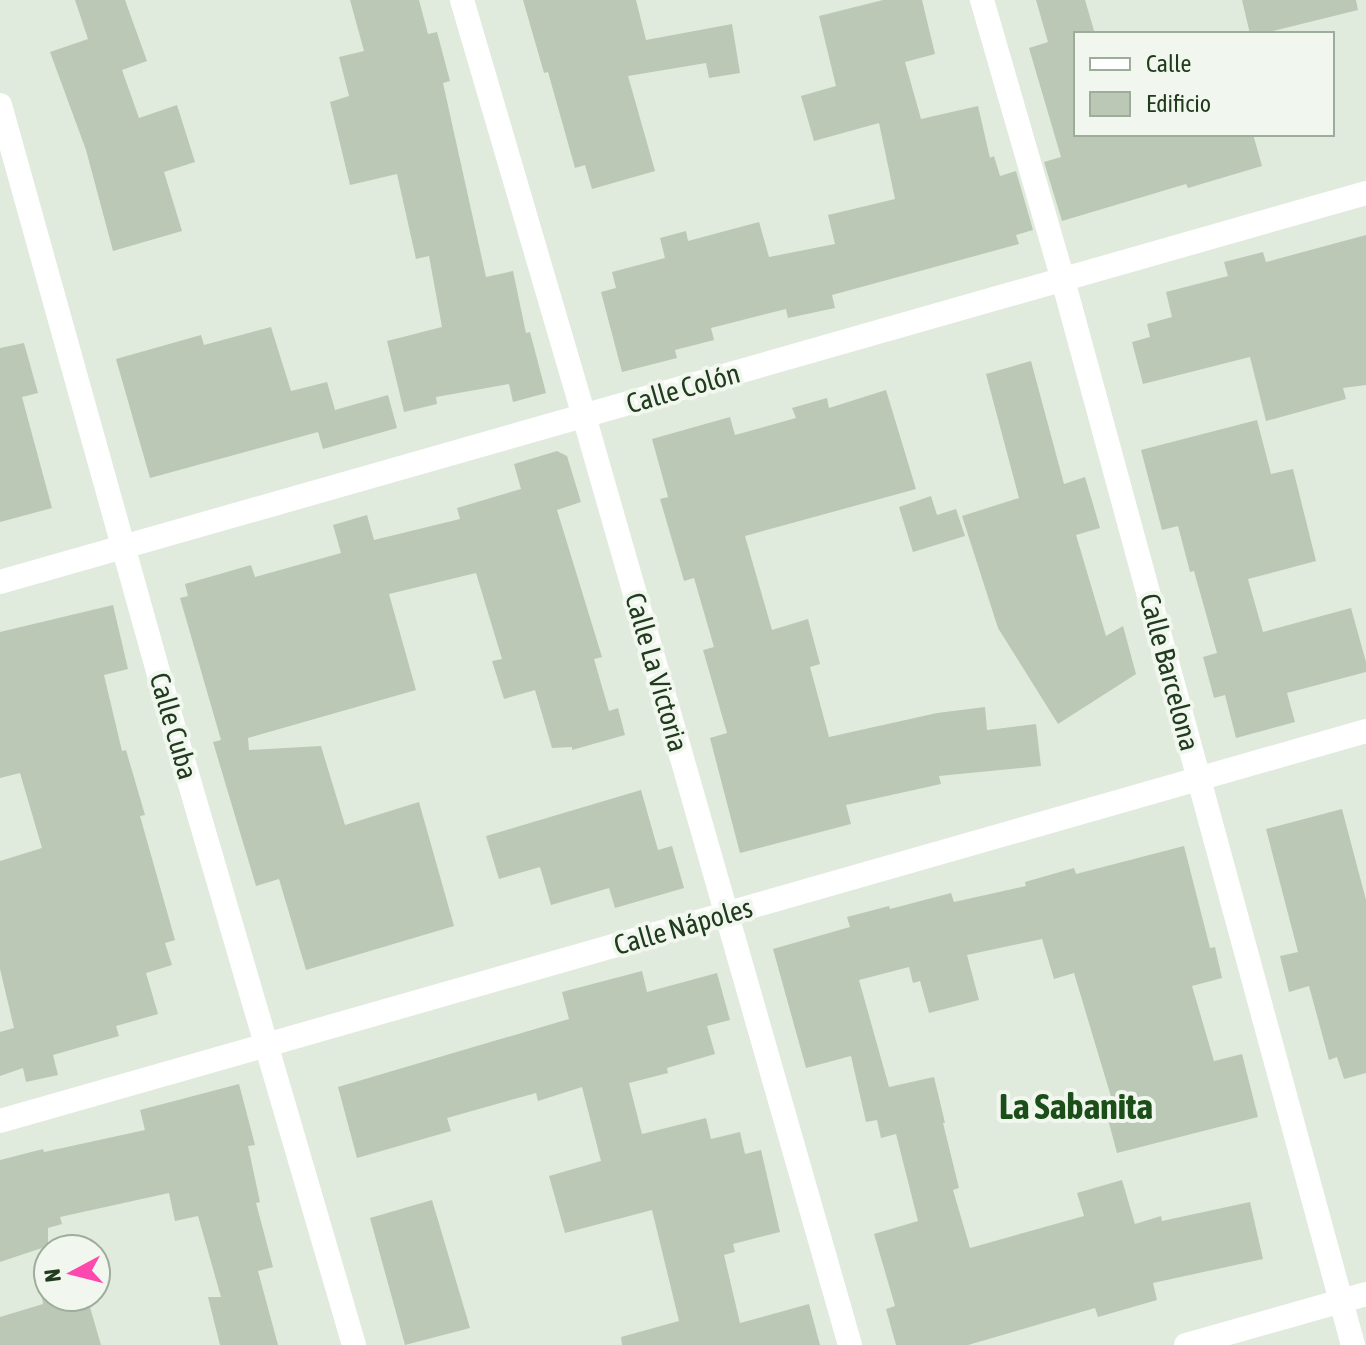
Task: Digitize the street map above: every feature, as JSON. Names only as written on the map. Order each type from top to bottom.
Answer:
[{"type":"street","name":"Calle La Victoria","points":[[462,0],[850,1345]]},
{"type":"street","name":"Calle Barcelona","points":[[982,0],[1063,280],[1353,1345]]},
{"type":"street","name":"Calle Cuba","points":[[0,105],[354,1345]]},
{"type":"street","name":"Calle Colón","points":[[0,582],[1366,193]]},
{"type":"street","name":"Calle Nápoles","points":[[0,1121],[1366,731]]},
{"type":"street","points":[[1186,1345],[1366,1294]]},
{"type":"building","points":[[75,0],[125,0],[147,61],[122,70],[139,118],[177,105],[195,162],[164,172],[182,231],[113,251],[86,150],[50,52],[88,39]]},
{"type":"building","points":[[350,0],[419,0],[428,34],[437,32],[450,81],[443,83],[486,277],[513,271],[526,333],[530,332],[546,393],[513,402],[509,384],[436,397],[437,404],[404,412],[387,341],[442,327],[429,256],[416,259],[397,174],[350,185],[330,102],[349,96],[339,57],[364,51]]},
{"type":"building","points":[[523,0],[636,0],[646,40],[732,24],[740,73],[709,78],[706,63],[628,76],[655,171],[592,189],[585,165],[575,168],[548,72],[544,73]]},
{"type":"building","points":[[883,0],[922,0],[935,54],[905,62],[921,119],[978,106],[990,158],[994,156],[1000,176],[1016,171],[1033,230],[1016,235],[1019,244],[832,295],[835,308],[788,318],[786,309],[711,328],[714,340],[675,350],[677,358],[622,372],[601,292],[616,288],[612,272],[665,258],[660,238],[686,231],[688,241],[759,222],[769,257],[835,244],[828,215],[895,199],[879,123],[814,141],[801,96],[836,86],[819,16]]},
{"type":"building","points":[[1036,0],[1085,0],[1094,32],[1074,32],[1074,136],[1254,136],[1262,166],[1188,188],[1186,184],[1062,221],[1044,162],[1061,157],[1029,48],[1048,42]]},
{"type":"building","points":[[1242,0],[1356,0],[1358,10],[1269,32],[1250,32]]},
{"type":"building","points":[[1366,235],[1366,385],[1343,388],[1346,399],[1266,421],[1250,357],[1143,384],[1132,342],[1150,337],[1147,324],[1172,317],[1166,292],[1228,276],[1224,262],[1263,252],[1266,262]]},
{"type":"building","points":[[271,327],[291,391],[327,382],[335,410],[388,395],[397,428],[323,449],[318,432],[150,478],[116,359],[201,335],[204,345]]},
{"type":"building","points":[[24,343],[38,393],[22,397],[52,508],[0,522],[0,348]]},
{"type":"building","points":[[1031,361],[1064,484],[1085,477],[1100,528],[1076,535],[1106,636],[1123,626],[1136,674],[1058,724],[998,628],[962,516],[1019,498],[986,374]]},
{"type":"building","points":[[886,390],[916,489],[745,536],[772,630],[808,619],[820,664],[810,667],[829,737],[937,713],[985,707],[987,730],[1036,724],[1041,766],[939,776],[941,784],[846,805],[851,824],[740,853],[710,738],[727,733],[703,650],[714,647],[694,578],[684,581],[660,499],[668,497],[652,439],[730,417],[735,435],[796,418],[792,408],[827,398],[829,408]]},
{"type":"building","points":[[1257,420],[1271,474],[1293,469],[1316,561],[1248,579],[1263,632],[1351,608],[1366,672],[1287,693],[1295,722],[1236,738],[1225,695],[1214,698],[1203,657],[1217,653],[1194,571],[1190,572],[1178,526],[1162,530],[1141,450]]},
{"type":"building","points":[[557,451],[567,456],[581,502],[557,510],[602,657],[594,659],[609,711],[618,708],[625,735],[572,750],[572,747],[552,748],[535,690],[504,699],[492,661],[502,659],[476,573],[389,594],[416,690],[248,738],[249,750],[321,746],[345,825],[419,802],[454,926],[306,970],[279,879],[256,886],[213,742],[221,740],[180,598],[188,596],[185,584],[251,565],[255,577],[341,553],[333,525],[367,515],[374,540],[460,519],[457,508],[521,489],[514,464]]},
{"type":"building","points":[[931,496],[937,515],[956,509],[965,536],[913,552],[899,507]]},
{"type":"building","points":[[113,605],[128,669],[104,675],[122,751],[126,750],[145,815],[140,816],[175,940],[165,943],[172,965],[146,973],[158,1014],[116,1026],[119,1036],[53,1055],[58,1075],[26,1082],[23,1068],[0,1076],[0,1032],[14,1028],[0,969],[0,861],[42,848],[20,773],[0,778],[0,632]]},
{"type":"building","points":[[641,790],[658,850],[672,846],[684,888],[615,908],[609,888],[551,905],[540,867],[499,879],[486,836]]},
{"type":"building","points":[[1342,809],[1366,900],[1366,1073],[1344,1079],[1337,1057],[1329,1060],[1309,986],[1289,992],[1280,956],[1298,952],[1266,829]]},
{"type":"building","points":[[1184,846],[1210,948],[1215,947],[1222,978],[1192,986],[1214,1061],[1242,1054],[1258,1117],[1117,1153],[1106,1112],[1115,1110],[1074,973],[1054,979],[1042,939],[967,955],[979,1000],[929,1013],[920,981],[913,983],[909,967],[859,980],[889,1087],[934,1077],[959,1188],[953,1190],[970,1248],[1084,1216],[1077,1193],[1122,1180],[1135,1224],[1161,1216],[1162,1221],[1250,1202],[1263,1259],[1153,1283],[1157,1300],[1098,1317],[1095,1308],[968,1345],[896,1345],[886,1309],[895,1306],[874,1234],[918,1221],[896,1134],[881,1138],[877,1120],[866,1122],[851,1056],[806,1068],[773,949],[850,927],[847,917],[889,906],[890,909],[951,893],[954,902],[1026,886],[1025,882],[1074,868],[1076,874]]},
{"type":"building","points":[[642,971],[647,992],[717,973],[730,1020],[707,1026],[715,1054],[667,1068],[668,1073],[629,1083],[642,1134],[706,1118],[711,1139],[740,1132],[745,1154],[761,1150],[780,1232],[733,1244],[735,1252],[724,1255],[740,1323],[809,1304],[820,1345],[622,1345],[621,1337],[679,1321],[652,1210],[565,1233],[549,1176],[601,1161],[582,1087],[538,1101],[536,1093],[447,1118],[451,1131],[357,1158],[338,1087],[569,1019],[562,992]]},
{"type":"building","points":[[239,1084],[255,1145],[248,1146],[260,1202],[256,1203],[273,1267],[258,1271],[278,1345],[220,1345],[208,1297],[221,1297],[198,1216],[175,1221],[169,1193],[60,1217],[62,1224],[48,1228],[48,1233],[32,1233],[32,1251],[0,1262],[0,1160],[145,1130],[140,1110]]},
{"type":"building","points":[[432,1200],[470,1328],[405,1345],[370,1218]]},
{"type":"building","points":[[32,1307],[32,1313],[92,1313],[101,1345],[0,1345],[0,1317]]},
{"type":"district","name":"La Sabanita","points":[[1076,1106]]}]
